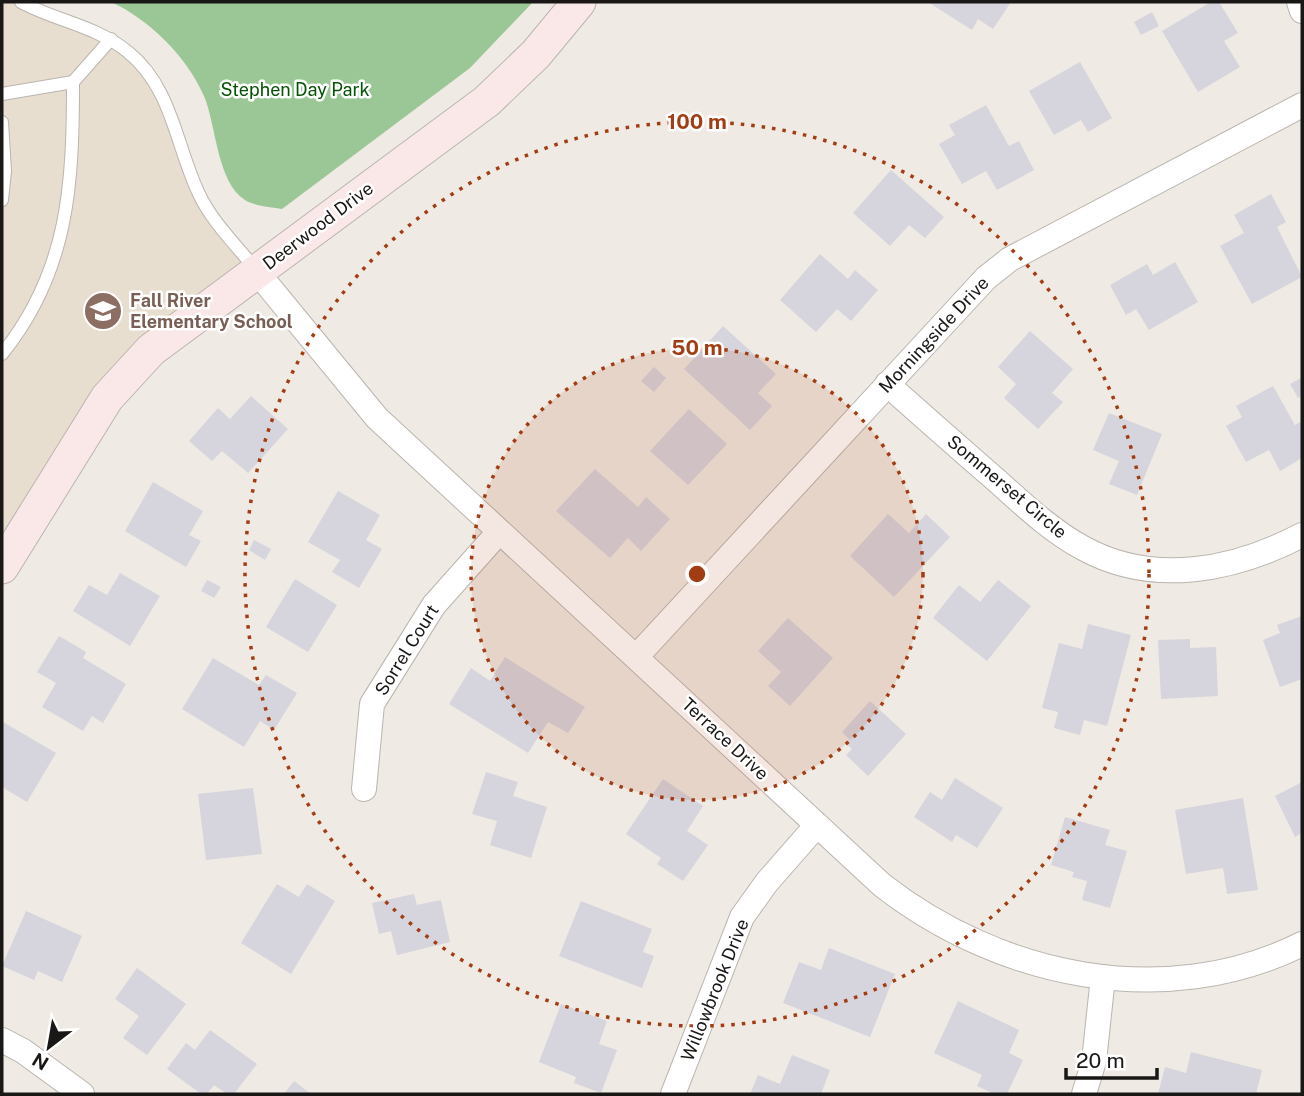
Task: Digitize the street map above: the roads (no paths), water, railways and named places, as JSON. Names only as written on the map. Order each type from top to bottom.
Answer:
[{"type":"street","name":"Deerwood Drive","points":[[2,567],[107,398],[151,351],[487,101],[536,54],[579,2]]},
{"type":"street","points":[[1298,2],[1302,11]]},
{"type":"street","name":"Morningside Drive","points":[[637,656],[966,297],[1010,259],[1302,105]]},
{"type":"street","name":"Terrace Drive","points":[[257,272],[377,418],[897,897],[958,936],[986,948],[1044,967],[1103,978],[1203,976],[1242,968],[1302,944]]},
{"type":"street","name":"Sommerset Circle","points":[[887,384],[1044,522],[1099,556],[1154,569],[1200,569],[1248,559],[1302,535]]},
{"type":"street","name":"Sorrel Court","points":[[364,789],[372,704],[433,604],[499,532]]},
{"type":"street","name":"Willowbrook Drive","points":[[673,1094],[742,917],[767,882],[817,825]]},
{"type":"street","points":[[1084,1094],[1094,1061],[1103,978]]},
{"type":"street","points":[[2,1040],[23,1051],[82,1094]]},
{"type":"lane","points":[[21,2],[111,40],[137,60],[159,88],[199,194],[257,272]]},
{"type":"lane","points":[[2,94],[73,82],[111,40]]},
{"type":"lane","points":[[2,354],[46,282],[62,235],[73,162],[73,82]]},
{"type":"lane","points":[[2,122],[5,170],[2,200]]},
{"type":"place","name":"Fall River Elementary School","points":[[103,311]]},
{"type":"park label","name":"Stephen Day Park","points":[[295,90]]}]
